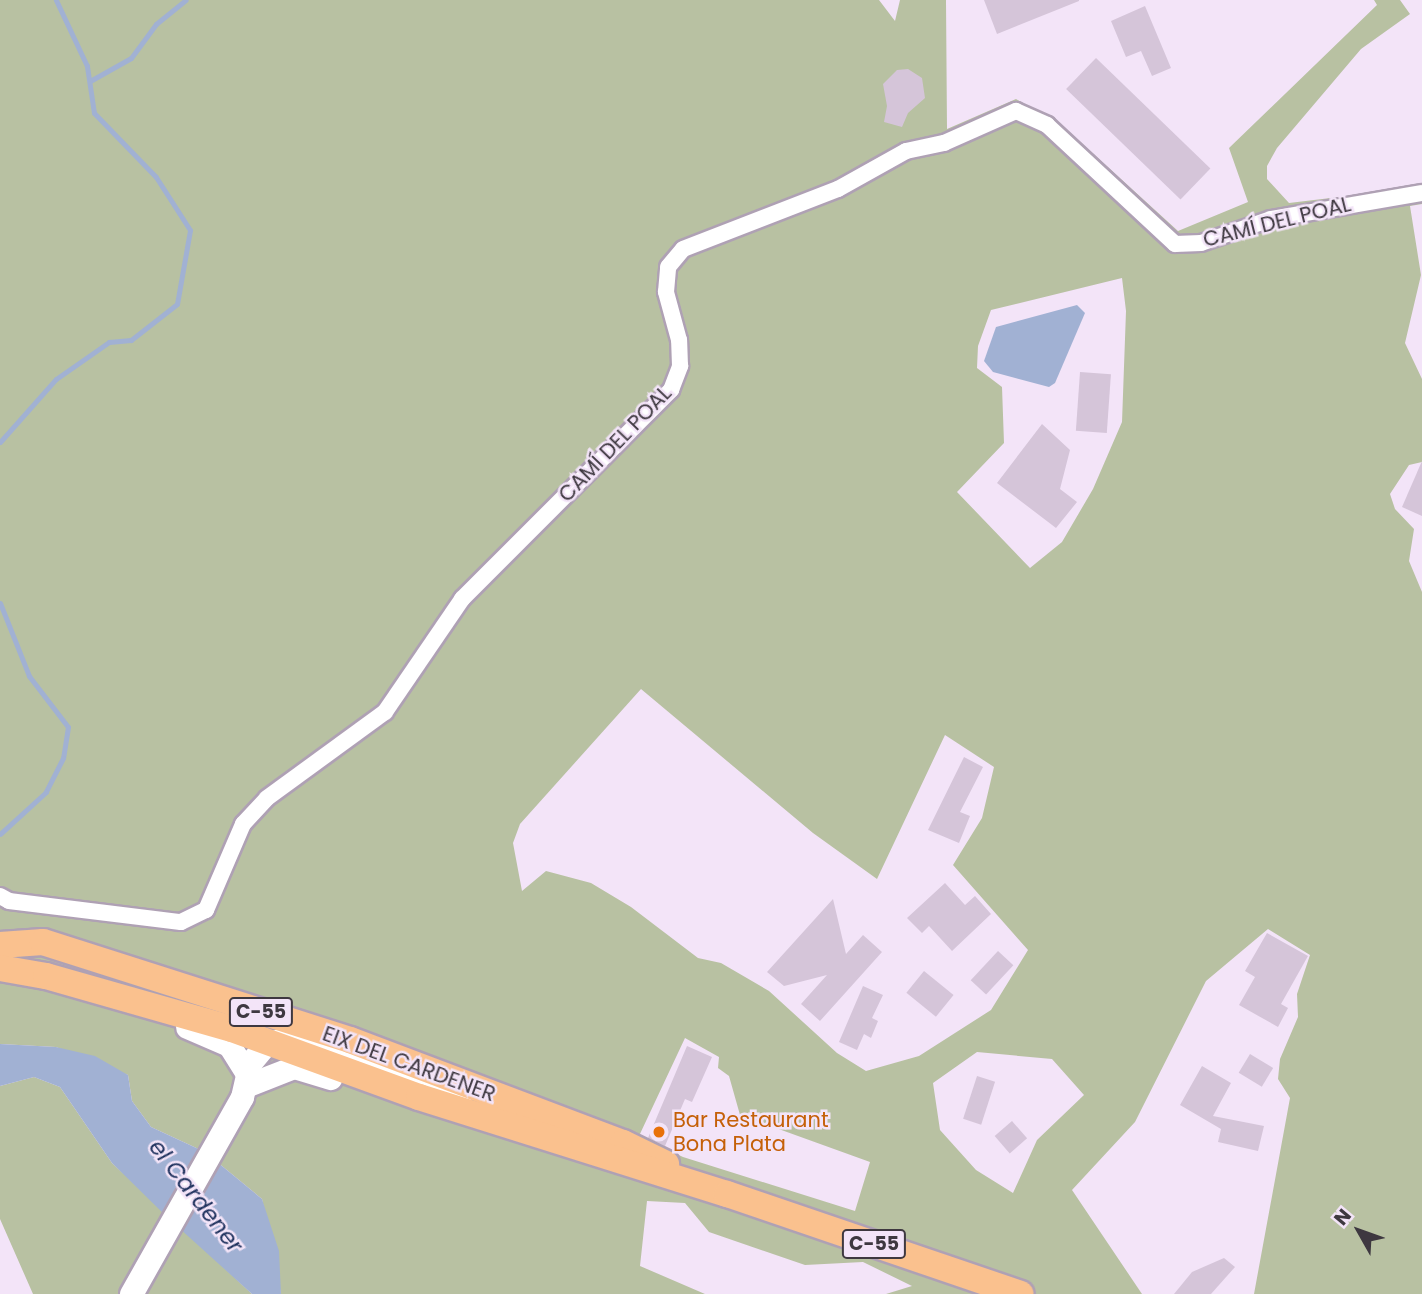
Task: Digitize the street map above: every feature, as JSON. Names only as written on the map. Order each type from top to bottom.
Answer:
[{"type":"main road","points":[[0,929],[43,942]]},
{"type":"main road","name":"EIX DEL CARDENER","points":[[0,944],[43,942],[350,1040],[623,1143],[727,1194]]},
{"type":"main road","name":"C-55","points":[[0,968],[138,1002],[267,1043],[419,1097]]},
{"type":"main road","name":"EIX DEL CARDENER","points":[[419,1097],[727,1194],[1020,1294]]},
{"type":"street","name":"CAMÍ DEL POAL","points":[[0,896],[9,901],[181,922],[206,909],[243,824],[267,798],[385,712],[462,599],[671,390],[680,366],[679,340],[666,292],[668,267],[683,249],[838,188],[906,151],[944,143],[1016,111],[1047,125],[1175,244],[1201,243],[1271,219],[1422,193]]},
{"type":"street","points":[[110,964],[153,989],[235,1016],[263,1032],[267,1043],[268,1059],[250,1084],[136,1286]]},
{"type":"street","points":[[138,1002],[229,1045],[250,1084]]},
{"type":"street","points":[[267,1043],[290,1038],[456,1097],[486,1104],[518,1104]]},
{"type":"street","points":[[250,1084],[282,1070],[306,1068],[371,1093],[419,1097]]},
{"type":"green space","points":[[0,0],[879,0],[895,21],[900,0],[946,0],[947,129],[1016,99],[1066,129],[1178,231],[1248,202],[1229,148],[1377,5],[1374,0],[1400,0],[1410,14],[1361,49],[1277,148],[1267,166],[1267,179],[1289,203],[1422,187],[1422,204],[1410,206],[1421,275],[1405,343],[1422,379],[1422,462],[1409,465],[1390,494],[1395,509],[1414,529],[1409,561],[1422,592],[1422,1294],[1254,1294],[1290,1098],[1278,1079],[1280,1059],[1298,1017],[1297,994],[1310,955],[1268,929],[1206,981],[1135,1122],[1072,1190],[1142,1294],[886,1294],[912,1286],[863,1262],[805,1265],[709,1232],[685,1203],[647,1201],[640,1266],[705,1294],[281,1294],[262,1199],[205,1152],[151,1127],[132,1101],[128,1075],[56,1047],[0,1044]],"holes":[[[1122,278],[1126,311],[1122,422],[1093,489],[1062,542],[1030,568],[957,492],[1004,443],[1002,387],[977,368],[978,346],[991,310]],[[641,689],[813,833],[877,879],[945,735],[994,767],[982,818],[953,865],[1028,950],[991,1010],[919,1056],[866,1071],[837,1053],[769,991],[721,963],[698,958],[631,907],[591,883],[546,871],[522,891],[513,843],[520,824]],[[685,1038],[719,1057],[718,1068],[729,1076],[740,1115],[870,1162],[855,1211],[683,1157],[639,1136]],[[977,1052],[1052,1059],[1084,1095],[1037,1140],[1013,1193],[976,1170],[940,1130],[933,1083]]]},
{"type":"green space","points":[[34,1077],[60,1087],[112,1163],[252,1294],[33,1294],[0,1219],[0,1086]]},
{"type":"water","points":[[1077,305],[1085,313],[1055,383],[1049,387],[993,372],[984,361],[996,327]]},
{"type":"water","name":"el Cardener","points":[[0,1044],[56,1047],[95,1056],[128,1075],[132,1101],[151,1127],[205,1152],[262,1199],[279,1251],[281,1294],[252,1294],[168,1218],[112,1163],[60,1087],[34,1077],[0,1086]]},
{"type":"building","points":[[984,0],[1079,0],[1079,1],[997,34]]},
{"type":"building","points":[[1145,6],[1171,68],[1152,76],[1141,51],[1126,57],[1111,21]]},
{"type":"building","points":[[1096,58],[1210,168],[1181,199],[1066,89]]},
{"type":"building","points":[[908,69],[922,78],[925,98],[908,113],[902,127],[884,122],[887,106],[883,84],[897,70]]},
{"type":"building","points":[[1080,372],[1111,374],[1107,433],[1076,431]]},
{"type":"building","points":[[1042,424],[1070,450],[1060,489],[1077,502],[1056,528],[997,483]]},
{"type":"building","points":[[1422,461],[1422,516],[1402,507]]},
{"type":"building","points":[[964,757],[983,767],[960,812],[970,816],[959,843],[928,830]]},
{"type":"building","points":[[945,883],[965,905],[975,896],[991,914],[952,951],[929,926],[922,933],[907,918]]},
{"type":"building","points":[[833,899],[846,954],[863,935],[882,952],[820,1021],[801,1004],[827,975],[784,986],[767,972]]},
{"type":"building","points":[[1267,933],[1308,956],[1281,1004],[1288,1008],[1278,1027],[1239,1005],[1255,977],[1245,971]]},
{"type":"building","points":[[998,951],[1013,965],[986,995],[971,980]]},
{"type":"building","points":[[924,971],[954,995],[936,1017],[906,993]]},
{"type":"building","points":[[863,986],[883,995],[872,1018],[878,1021],[871,1038],[864,1034],[857,1050],[839,1042]]},
{"type":"building","points":[[687,1046],[712,1057],[692,1102],[685,1099],[665,1146],[648,1138]]},
{"type":"building","points":[[1250,1054],[1273,1068],[1262,1087],[1239,1073]]},
{"type":"building","points":[[1202,1066],[1231,1083],[1213,1116],[1264,1126],[1258,1151],[1218,1142],[1221,1129],[1180,1105]]},
{"type":"building","points":[[977,1076],[995,1082],[981,1125],[963,1119]]},
{"type":"building","points":[[1012,1121],[1027,1138],[1010,1153],[995,1136]]},
{"type":"building","points":[[1224,1258],[1235,1267],[1211,1294],[1174,1294],[1192,1272]]},
{"type":"waterway","points":[[0,442],[56,379],[109,342],[131,340],[177,304],[190,230],[156,177],[94,113],[87,66],[56,0]]},
{"type":"waterway","points":[[90,81],[131,58],[156,24],[186,0]]},
{"type":"waterway","points":[[0,603],[29,676],[68,727],[63,758],[46,792],[0,834]]},
{"type":"place","name":"Bar Restaurant Bona Plata","points":[[659,1132]]}]
